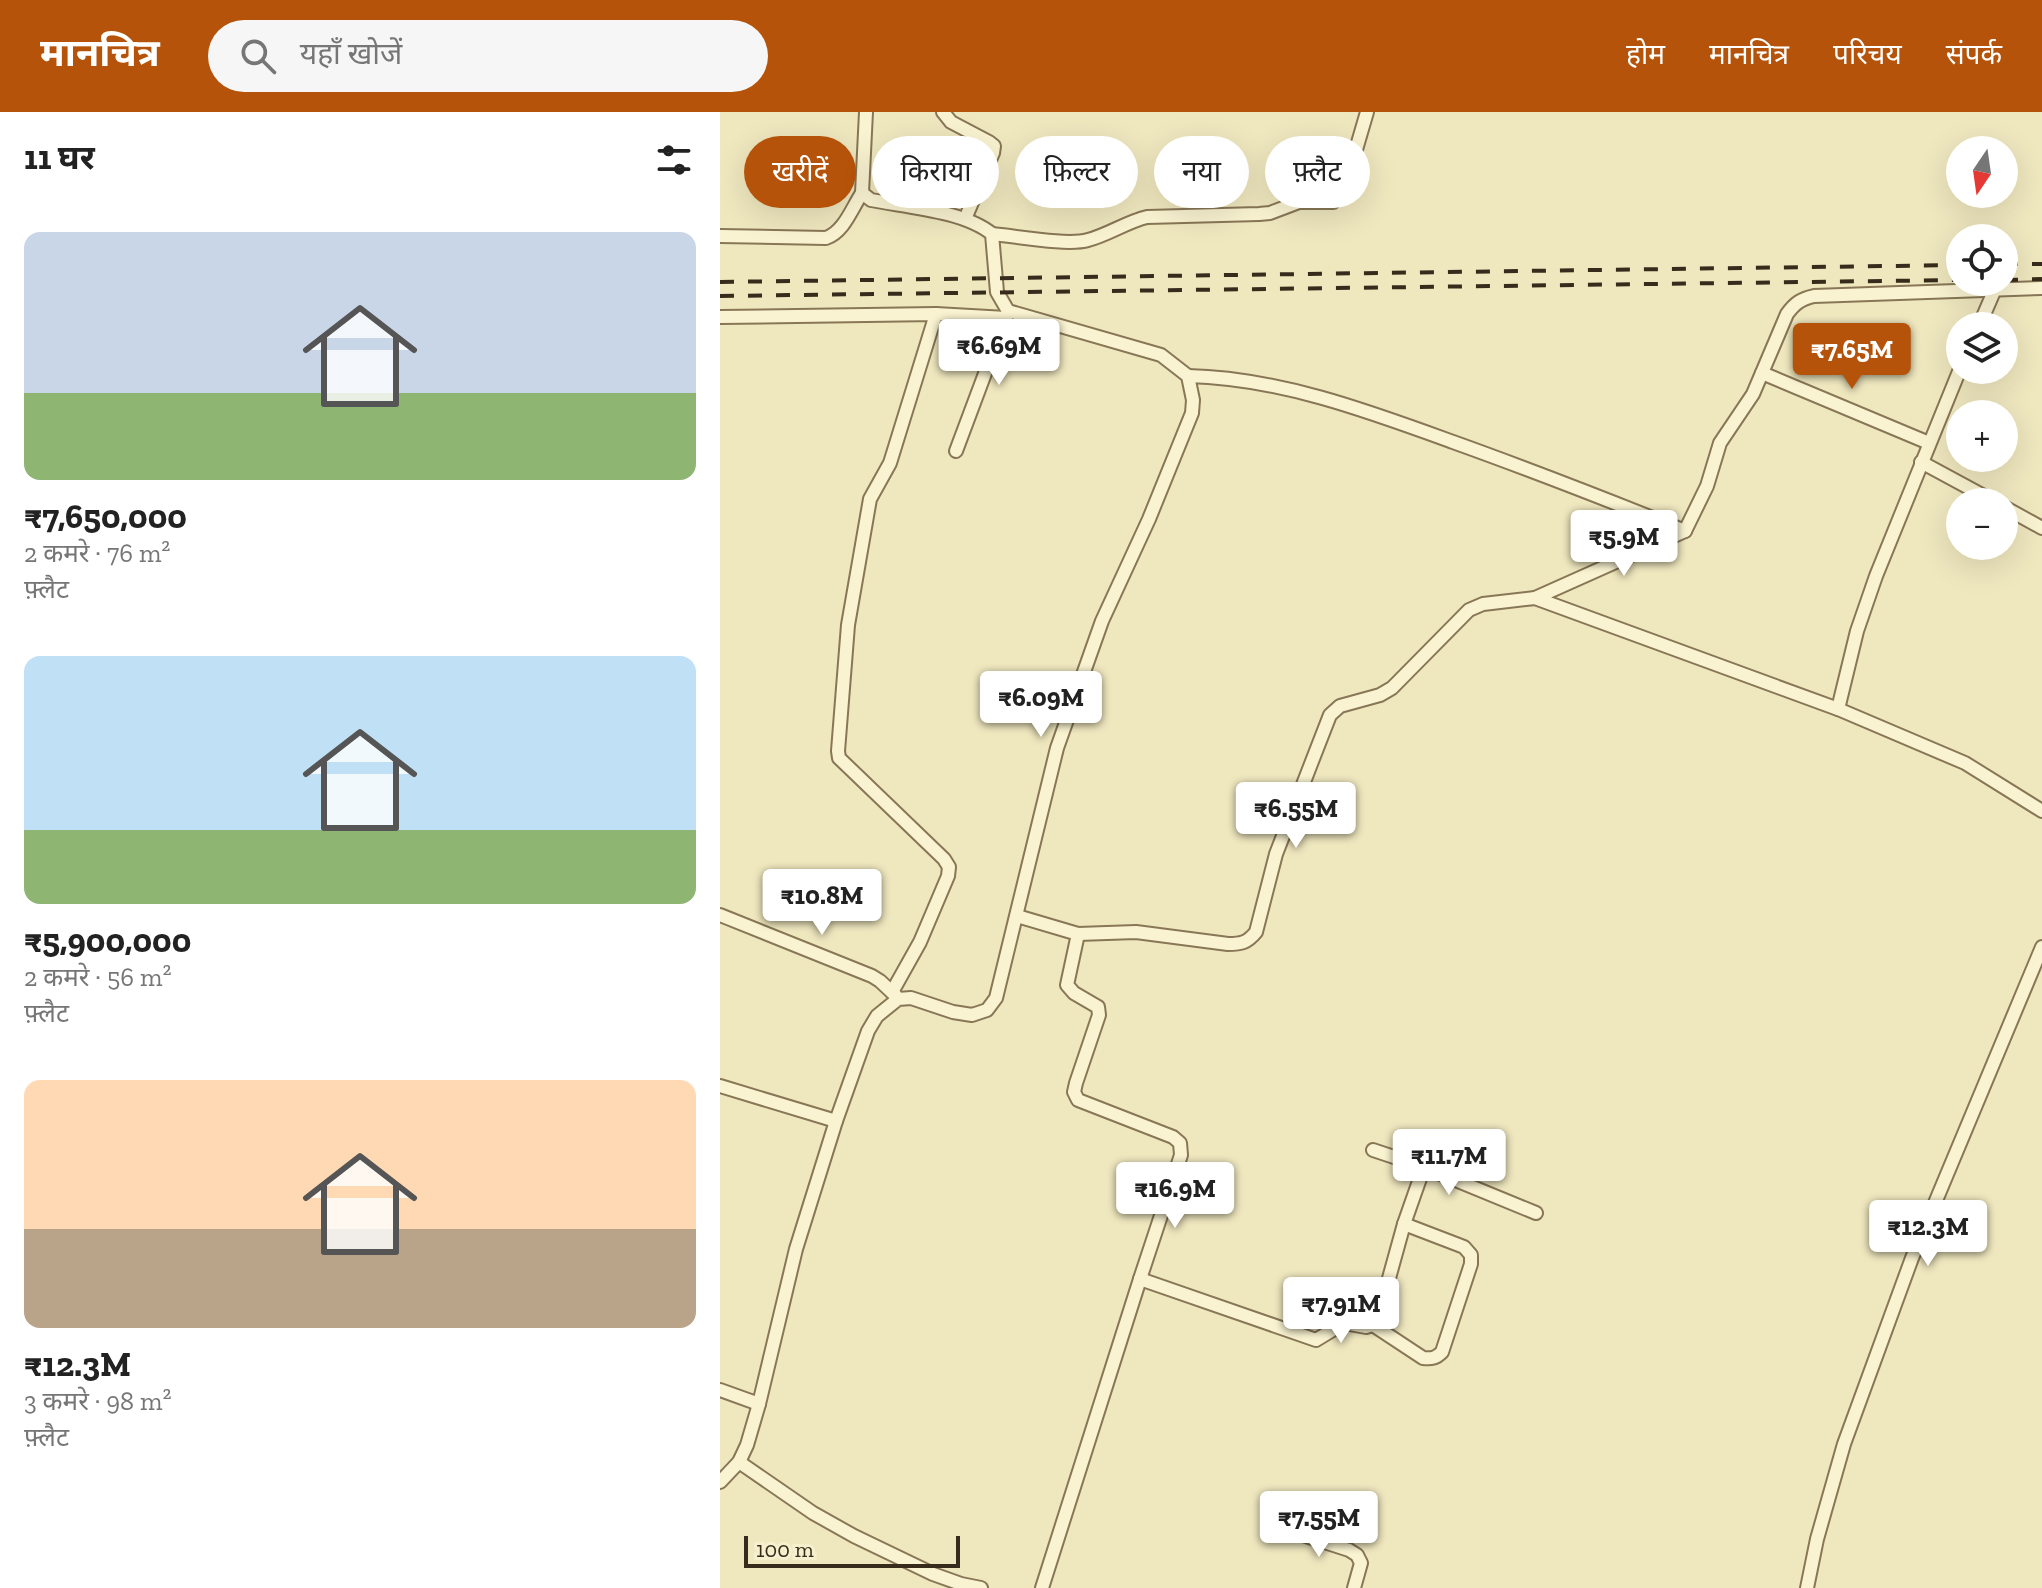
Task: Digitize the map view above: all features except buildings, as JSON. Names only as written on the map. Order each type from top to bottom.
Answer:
[{"type":"street","points":[[720,236],[833,236],[862,193],[866,112]]},
{"type":"street","points":[[943,112],[951,122],[994,146],[965,219]]},
{"type":"street","points":[[862,193],[871,200],[965,219],[981,225],[992,234],[1072,242],[1086,241],[1147,217],[1270,213],[1299,202],[1333,202],[1337,196],[1335,181],[1355,153],[1367,112]]},
{"type":"street","points":[[956,451],[1007,314],[997,292],[992,234]]},
{"type":"street","points":[[2018,289],[2042,288]]},
{"type":"street","points":[[1017,916],[1078,934],[1136,932],[1228,944],[1249,941],[1256,932],[1276,854],[1330,715],[1340,706],[1380,695],[1392,688],[1469,610],[1483,604],[1535,598],[1685,531],[1707,486],[1720,443],[1753,394],[1787,314],[1801,299],[1946,291]]},
{"type":"street","points":[[720,1482],[739,1462],[747,1445],[796,1249],[868,1031],[895,995],[948,876],[949,867],[944,859],[839,758],[838,751],[848,625],[870,499],[890,463],[936,314]]},
{"type":"street","points":[[720,317],[1007,314],[1161,355],[1188,376],[1274,385],[1394,421],[1582,489],[1685,531]]},
{"type":"street","points":[[1762,373],[1929,443]]},
{"type":"street","points":[[720,915],[872,976],[895,995],[953,1012],[972,1015],[987,1010],[996,998],[1057,748],[1102,621],[1149,519],[1192,413],[1188,376]]},
{"type":"street","points":[[1838,709],[1857,631],[1876,576],[1954,384]]},
{"type":"street","points":[[1921,462],[1969,488]]},
{"type":"street","points":[[2018,515],[2042,528]]},
{"type":"street","points":[[1535,598],[1838,709],[1965,763],[2042,811]]},
{"type":"street","points":[[1042,1588],[1181,1155],[1180,1143],[1163,1132],[1087,1105],[1078,1100],[1074,1092],[1099,1015],[1098,1007],[1074,993],[1067,985],[1078,934]]},
{"type":"street","points":[[1807,1588],[1817,1539],[1849,1430],[1912,1258],[2041,953]]},
{"type":"street","points":[[720,1086],[836,1121]]},
{"type":"street","points":[[1373,1150],[1424,1167],[1536,1213]]},
{"type":"street","points":[[1140,1279],[1316,1340],[1344,1323],[1366,1327],[1373,1325],[1378,1318],[1404,1224],[1424,1167]]},
{"type":"street","points":[[1373,1325],[1423,1358],[1437,1356],[1442,1352],[1471,1264],[1471,1255],[1464,1247],[1404,1224]]},
{"type":"street","points":[[720,1390],[759,1404]]},
{"type":"street","points":[[739,1462],[813,1513],[854,1536],[933,1574],[981,1588]]},
{"type":"street","points":[[1287,1530],[1357,1555],[1361,1563],[1354,1588]]},
{"type":"railway","points":[[2018,264],[2042,264]]},
{"type":"railway","points":[[720,282],[1946,265]]},
{"type":"railway","points":[[2018,280],[2042,279]]},
{"type":"railway","points":[[720,296],[1946,280]]}]
